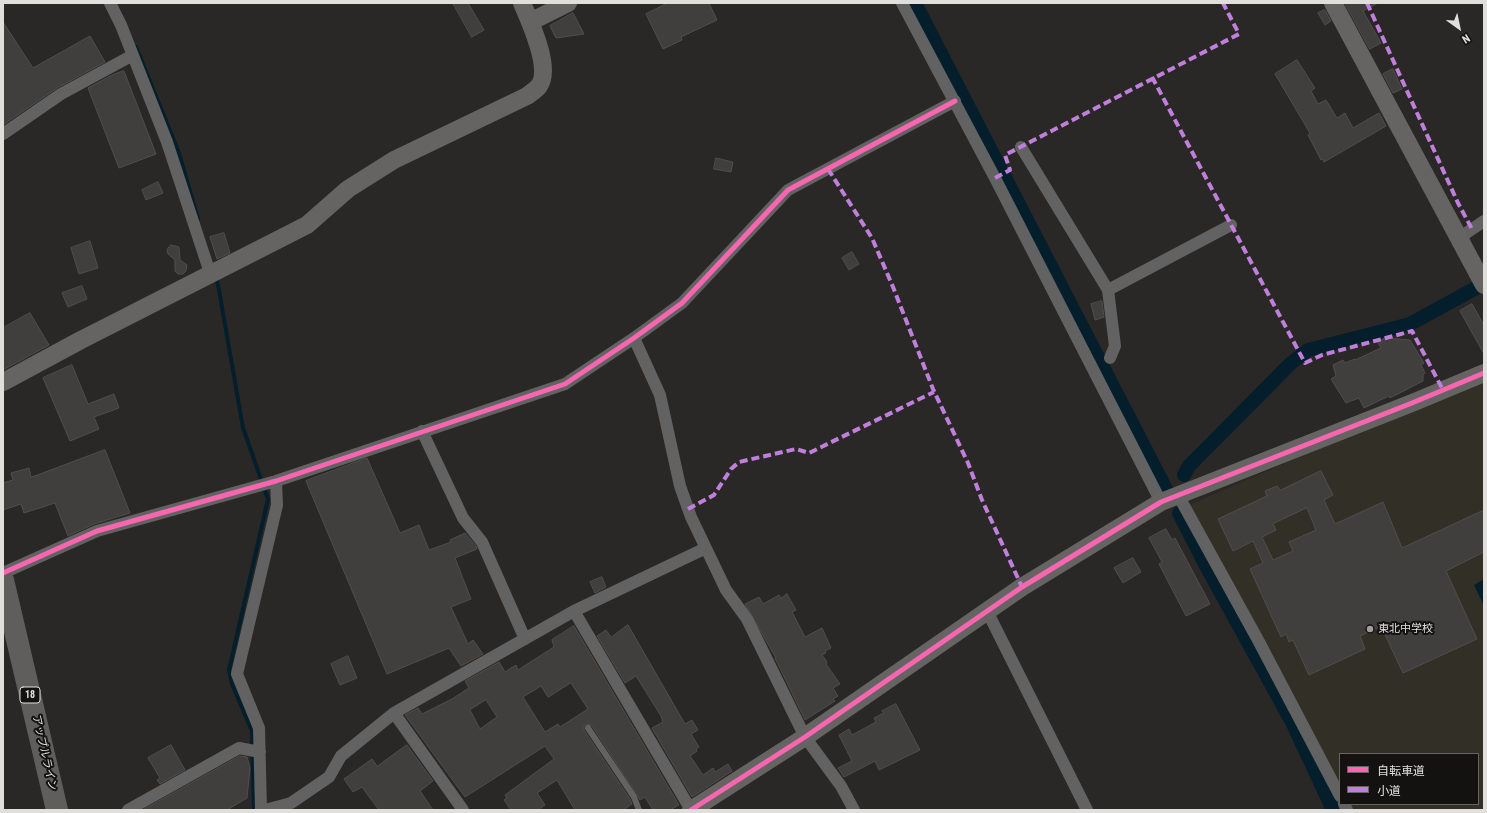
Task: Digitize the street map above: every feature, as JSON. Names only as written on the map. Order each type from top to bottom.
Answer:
[{"type":"highway","name":"アップルライン","points":[[3,580],[57,810]]},
{"type":"street","points":[[110,3],[133,55],[167,142],[210,273]]},
{"type":"street","points":[[3,382],[80,340],[307,225],[348,189],[394,160],[527,96],[539,86],[544,75],[543,61],[522,3]]},
{"type":"street","points":[[530,22],[568,3]]},
{"type":"street","points":[[902,3],[935,67],[955,101],[1161,502]]},
{"type":"street","points":[[1333,3],[1484,285]]},
{"type":"street","points":[[3,134],[61,94],[133,55]]},
{"type":"street","points":[[3,573],[97,531],[276,481],[565,384],[634,338],[682,303],[788,190],[955,101]]},
{"type":"street","points":[[1021,147],[1108,290],[1115,346],[1110,358]]},
{"type":"street","points":[[1459,238],[1484,220]]},
{"type":"street","points":[[1108,290],[1232,226]]},
{"type":"street","points":[[634,338],[660,395],[680,486],[691,517],[726,590],[747,619],[804,737],[841,786],[854,810]]},
{"type":"street","points":[[574,611],[691,810],[804,737],[1022,587],[1161,502],[1412,403],[1484,372]]},
{"type":"street","points":[[422,431],[463,518],[482,542],[525,639]]},
{"type":"street","points":[[261,810],[259,728],[237,674],[277,505],[276,481]]},
{"type":"street","points":[[1178,495],[1258,640],[1339,794]]},
{"type":"street","points":[[265,810],[291,803],[328,777],[341,756],[394,713],[574,611],[706,548]]},
{"type":"street","points":[[987,611],[1087,810]]},
{"type":"street","points":[[394,713],[463,810]]},
{"type":"street","points":[[128,810],[239,748],[260,752]]},
{"type":"lane","points":[[588,728],[634,797],[639,810]]},
{"type":"shaded area","name":"東北中学校","points":[[1484,377],[1484,810],[1351,810],[1348,805],[1479,805],[1479,753],[1339,753],[1339,786],[1189,505]]},
{"type":"water","points":[[1484,579],[1484,606],[1474,585]]},
{"type":"building","points":[[453,3],[468,3],[484,30],[472,37]]},
{"type":"building","points":[[668,3],[709,3],[717,20],[681,37],[682,40],[663,49],[646,14]]},
{"type":"building","points":[[1345,3],[1378,3],[1363,11],[1381,43],[1370,49]]},
{"type":"building","points":[[1325,10],[1331,21],[1325,25],[1318,13]]},
{"type":"building","points":[[573,13],[584,34],[556,38],[550,26]]},
{"type":"building","points":[[3,22],[33,68],[90,36],[105,62],[57,88],[3,125]]},
{"type":"building","points":[[1297,60],[1315,88],[1311,91],[1318,104],[1326,100],[1337,118],[1345,113],[1353,128],[1379,113],[1386,126],[1324,162],[1323,159],[1321,160],[1308,135],[1310,133],[1275,74]]},
{"type":"building","points":[[1393,69],[1402,89],[1393,93],[1383,74]]},
{"type":"building","points":[[124,71],[156,154],[119,168],[88,88],[112,75]]},
{"type":"building","points":[[716,158],[733,162],[731,172],[714,169]]},
{"type":"building","points":[[158,182],[163,193],[146,200],[142,190]]},
{"type":"building","points":[[224,233],[230,253],[217,259],[210,237]]},
{"type":"building","points":[[90,241],[98,268],[79,274],[71,248]]},
{"type":"building","points":[[171,245],[179,247],[180,260],[187,265],[186,271],[183,274],[178,274],[175,271],[175,260],[168,254],[167,250]]},
{"type":"building","points":[[852,252],[859,264],[849,270],[842,258]]},
{"type":"building","points":[[82,286],[87,299],[68,307],[62,293]]},
{"type":"building","points":[[1102,301],[1104,317],[1095,320],[1091,304]]},
{"type":"building","points":[[1472,304],[1484,325],[1484,354],[1460,311]]},
{"type":"building","points":[[30,313],[49,345],[3,370],[3,328]]},
{"type":"building","points":[[1385,338],[1410,340],[1424,363],[1421,365],[1425,373],[1423,375],[1423,381],[1390,398],[1389,396],[1364,408],[1359,398],[1346,403],[1331,379],[1336,376],[1333,365],[1343,360],[1345,363],[1355,360],[1381,348],[1378,343]]},
{"type":"building","points":[[72,365],[88,404],[114,394],[119,408],[94,417],[99,429],[70,441],[43,378]]},
{"type":"building","points":[[105,450],[130,513],[94,524],[68,536],[55,503],[24,513],[21,504],[3,510],[3,483],[13,480],[11,473],[29,468],[31,477]]},
{"type":"building","points":[[367,458],[400,533],[419,525],[429,550],[451,542],[450,540],[465,533],[476,546],[477,549],[455,558],[471,599],[451,607],[468,644],[473,640],[483,654],[461,666],[449,648],[387,674],[306,481]]},
{"type":"building","points":[[1321,471],[1333,495],[1324,500],[1335,524],[1383,502],[1402,548],[1484,510],[1484,552],[1446,571],[1477,639],[1403,673],[1381,626],[1360,636],[1365,649],[1309,675],[1293,640],[1289,642],[1286,634],[1281,637],[1250,569],[1263,563],[1253,541],[1233,551],[1218,519],[1267,496],[1265,491],[1277,486],[1280,490]],"holes":[[[1307,508],[1316,530],[1289,542],[1293,551],[1273,560],[1262,537],[1276,530],[1273,524]]]},
{"type":"building","points":[[1166,529],[1172,540],[1175,538],[1210,604],[1186,616],[1159,564],[1162,562],[1149,538]]},
{"type":"building","points":[[1133,558],[1141,572],[1123,583],[1114,568]]},
{"type":"building","points":[[602,577],[606,587],[595,593],[590,582]]},
{"type":"building","points":[[787,594],[796,610],[792,612],[805,637],[822,628],[831,648],[825,651],[826,653],[822,655],[827,662],[826,664],[840,684],[833,688],[838,696],[833,699],[835,701],[805,720],[776,658],[745,604],[759,597],[763,604],[779,595],[781,598]]},
{"type":"building","points":[[628,625],[685,724],[692,720],[698,730],[691,734],[699,747],[696,749],[697,751],[690,756],[703,775],[713,768],[715,772],[728,764],[732,771],[692,797],[652,728],[663,722],[661,716],[636,676],[625,683],[597,636],[606,630],[611,637]]},
{"type":"building","points":[[574,626],[679,805],[670,810],[653,810],[645,797],[640,800],[592,726],[588,724],[584,726],[584,730],[630,799],[632,804],[623,810],[575,810],[557,780],[537,793],[545,805],[538,810],[511,810],[504,800],[507,798],[505,795],[554,759],[545,746],[465,797],[405,715],[418,708],[422,714],[452,699],[469,688],[465,681],[499,662],[505,672],[516,665],[518,670],[554,647],[552,640]],"holes":[[[571,683],[588,709],[560,727],[558,724],[545,732],[523,697],[541,686],[548,697]],[[486,700],[497,717],[480,729],[470,710]]]},
{"type":"building","points":[[348,656],[357,678],[340,685],[331,664]]},
{"type":"building","points":[[896,704],[920,750],[879,770],[875,761],[844,777],[838,768],[852,761],[839,735],[849,729],[852,735],[876,722],[874,718],[884,713],[882,711]]},
{"type":"building","points":[[171,745],[185,770],[160,784],[157,780],[160,778],[148,758]]},
{"type":"building","points":[[407,745],[433,781],[420,791],[433,810],[379,810],[362,787],[353,792],[344,779],[372,759],[377,766]]},
{"type":"building","points":[[240,756],[247,757],[250,768],[247,798],[227,810],[143,810]]},
{"type":"waterway","points":[[915,3],[1166,489]]},
{"type":"waterway","points":[[136,47],[179,153],[198,219]]},
{"type":"waterway","points":[[216,277],[243,428],[268,499],[229,670],[232,684],[252,731],[254,810]]},
{"type":"waterway","points":[[1184,475],[1189,466],[1290,364],[1308,350],[1410,324],[1476,288]]},
{"type":"waterway","points":[[1179,513],[1205,564],[1292,722],[1333,810]]},
{"type":"marked path","points":[[995,178],[1010,170],[1005,155],[1239,34],[1223,3]]},
{"type":"marked path","points":[[1367,3],[1458,203],[1472,229]]},
{"type":"marked path","points":[[1152,77],[1305,363],[1322,355],[1412,331],[1443,390]]},
{"type":"marked path","points":[[828,169],[872,238],[933,389],[968,463],[982,500],[1022,587]]},
{"type":"marked path","points":[[688,509],[714,495],[731,469],[739,462],[796,449],[809,453],[934,392]]},
{"type":"cycle path","points":[[3,573],[97,531],[276,481],[565,384],[634,338],[682,303],[788,190],[955,101]]},
{"type":"cycle path","points":[[691,810],[805,737],[1022,587],[1161,502],[1484,373]]},
{"type":"place","name":"東北中学校","points":[[1370,629]]}]
